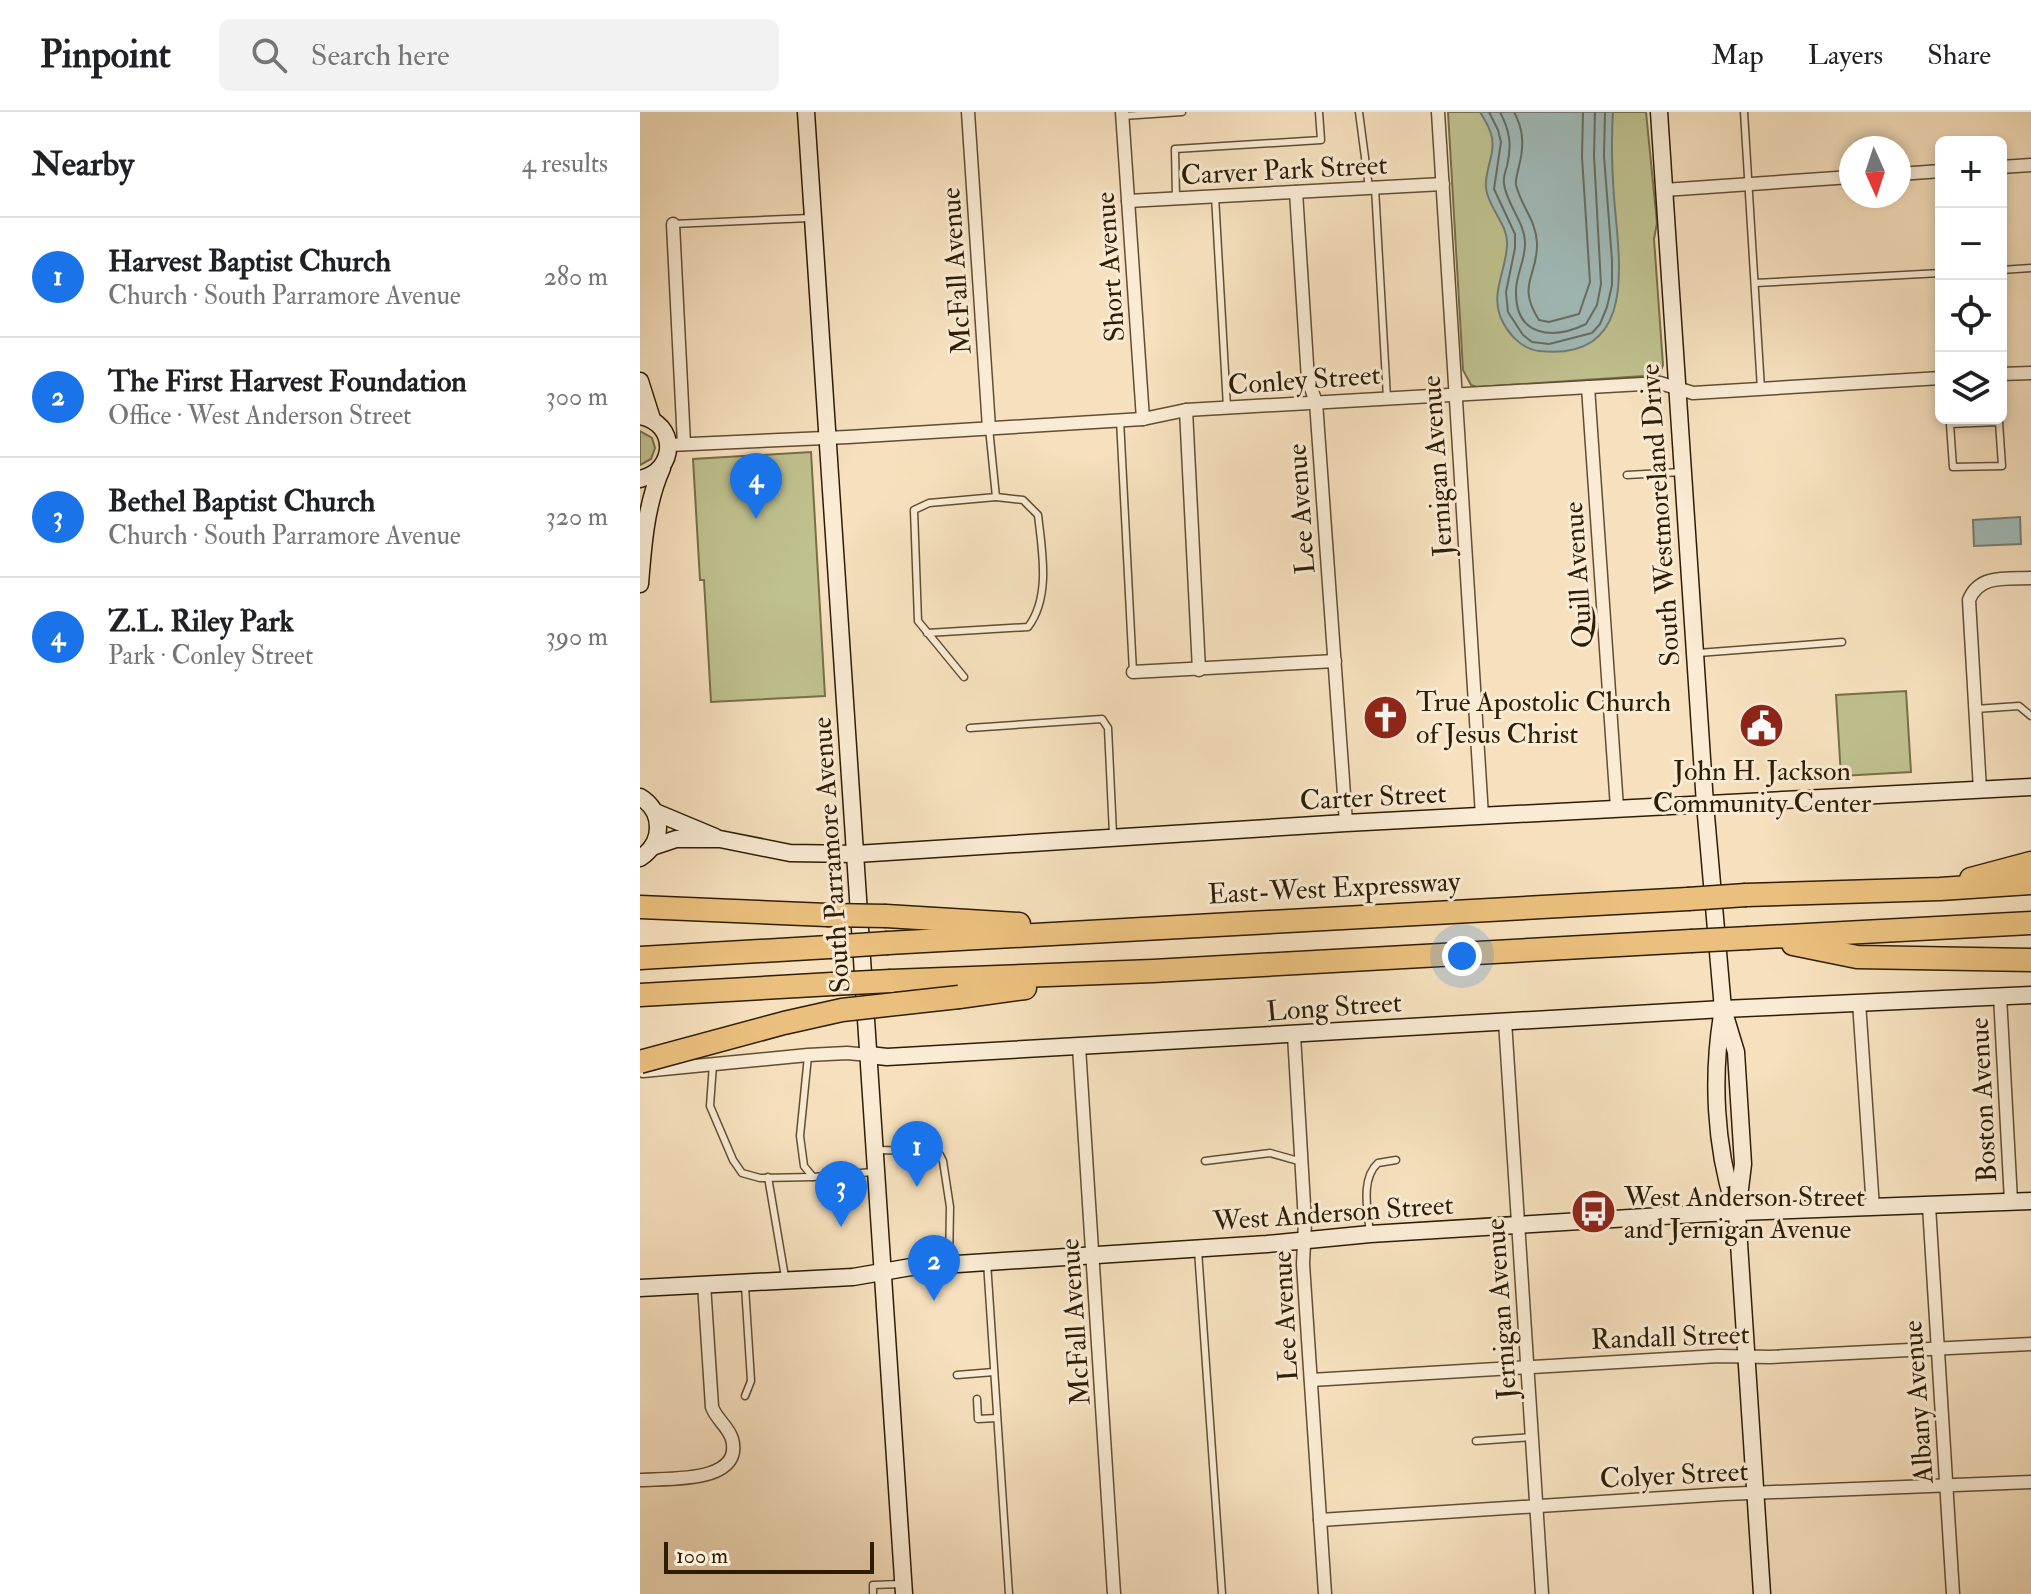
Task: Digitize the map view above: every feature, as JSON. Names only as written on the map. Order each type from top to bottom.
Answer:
[{"type":"highway","points":[[1940,889],[1997,870],[2031,863]]},
{"type":"highway","name":"East-West Expressway","points":[[640,958],[1746,895],[2031,883]]},
{"type":"highway","points":[[648,907],[886,916],[1104,931]]},
{"type":"highway","points":[[640,995],[1153,971],[2031,923]]},
{"type":"highway","points":[[1756,938],[1857,957],[2031,960]]},
{"type":"highway","points":[[640,1062],[842,1010],[1153,971]]},
{"type":"street","name":"South Parramore Avenue","points":[[806,112],[830,438],[903,1589]]},
{"type":"street","name":"McFall Avenue","points":[[968,112],[989,428]]},
{"type":"street","name":"Jernigan Avenue","points":[[1438,112],[1482,816]]},
{"type":"street","name":"South Westmoreland Drive","points":[[1659,112],[1694,654],[1723,1009],[1716,1053],[1722,1166],[1737,1213],[1762,1594]]},
{"type":"street","name":"Short Avenue","points":[[1122,114],[1143,419]]},
{"type":"street","points":[[2007,167],[2031,165]]},
{"type":"street","points":[[1911,173],[1935,171]]},
{"type":"street","points":[[1664,190],[1839,178]]},
{"type":"street","name":"Carver Park Street","points":[[1128,201],[1443,184]]},
{"type":"street","name":"Lee Avenue","points":[[1296,192],[1308,380],[1316,402],[1346,823]]},
{"type":"street","points":[[640,584],[641,543],[655,485],[676,444],[673,224]]},
{"type":"street","points":[[2007,374],[2031,373]]},
{"type":"street","name":"Conley Street","points":[[676,444],[1143,419],[1186,410],[1456,393],[1660,383],[1693,393],[1935,378]]},
{"type":"street","points":[[640,381],[646,417],[664,429],[676,444]]},
{"type":"street","name":"Quill Avenue","points":[[1588,387],[1617,808]]},
{"type":"street","points":[[1186,410],[1199,670]]},
{"type":"street","points":[[640,479],[662,468]]},
{"type":"street","points":[[1980,790],[1968,612],[1973,590],[1981,582],[2031,578]]},
{"type":"street","points":[[1133,672],[1335,661]]},
{"type":"street","name":"Carter Street","points":[[655,812],[720,839],[790,853],[856,854],[1346,823],[2031,787]]},
{"type":"street","points":[[640,797],[655,812],[659,827],[644,855]]},
{"type":"street","name":"Carter Street","points":[[644,855],[676,839],[720,839]]},
{"type":"street","name":"Long Street","points":[[640,1071],[808,1055],[847,1053],[887,1057],[1723,1009],[2031,995]]},
{"type":"street","name":"Boston Avenue","points":[[2000,996],[2011,1201]]},
{"type":"street","points":[[1859,1002],[1873,1208]]},
{"type":"street","name":"Jernigan Avenue","points":[[1505,1021],[1542,1594]]},
{"type":"street","name":"Lee Avenue","points":[[1294,1035],[1302,1162],[1303,1257],[1325,1594]]},
{"type":"street","name":"McFall Avenue","points":[[1079,1047],[1114,1594]]},
{"type":"street","name":"West Anderson Street","points":[[640,1288],[853,1277],[949,1265],[1267,1244],[1370,1234],[1737,1213],[2031,1201]]},
{"type":"street","name":"Albany Avenue","points":[[1929,1206],[1953,1594]]},
{"type":"street","points":[[640,1480],[701,1476],[726,1466],[731,1459],[732,1439],[712,1407],[704,1284]]},
{"type":"street","name":"Randall Street","points":[[1311,1380],[2031,1344]]},
{"type":"street","name":"Colyer Street","points":[[1320,1520],[1537,1505],[2031,1482]]},
{"type":"lane","points":[[1122,114],[1182,112]]},
{"type":"lane","points":[[1176,198],[1175,149],[1321,140],[1319,112]]},
{"type":"lane","points":[[1359,112],[1372,188],[1387,398]]},
{"type":"lane","points":[[1744,112],[1761,389]]},
{"type":"lane","points":[[1215,196],[1227,407]]},
{"type":"lane","points":[[673,224],[812,217]]},
{"type":"lane","points":[[2007,270],[2031,268]]},
{"type":"lane","points":[[1755,283],[1935,273]]},
{"type":"lane","points":[[1120,420],[1133,672]]},
{"type":"lane","points":[[1999,420],[2002,466],[1953,467],[1950,424],[1999,420]]},
{"type":"lane","points":[[989,428],[996,497]]},
{"type":"lane","points":[[1627,475],[1682,472]]},
{"type":"lane","points":[[927,633],[1028,627],[1038,615],[1042,584],[1038,515],[1023,500],[996,497],[929,503],[914,510],[918,621],[927,633],[964,677]]},
{"type":"lane","points":[[1694,654],[1842,642]]},
{"type":"lane","points":[[1975,709],[2019,706],[2031,716]]},
{"type":"lane","points":[[970,728],[1102,719],[1108,728],[1113,838]]},
{"type":"lane","points":[[808,1055],[800,1136],[804,1166],[813,1177]]},
{"type":"lane","points":[[713,1062],[710,1106],[733,1160],[742,1173],[768,1177],[813,1177],[876,1171]]},
{"type":"lane","points":[[875,1150],[926,1151],[940,1155],[950,1207],[949,1265]]},
{"type":"lane","points":[[1205,1161],[1270,1153],[1302,1162]]},
{"type":"lane","points":[[1370,1234],[1369,1174],[1378,1163],[1396,1160]]},
{"type":"lane","points":[[768,1177],[786,1281]]},
{"type":"lane","points":[[1197,1248],[1222,1594]]},
{"type":"lane","points":[[987,1262],[1009,1594]]},
{"type":"lane","points":[[745,1282],[751,1381],[745,1396]]},
{"type":"lane","points":[[957,1375],[994,1372]]},
{"type":"lane","points":[[977,1399],[978,1419],[997,1418]]},
{"type":"lane","points":[[1476,1441],[1532,1437]]},
{"type":"lane","points":[[873,1594],[873,1585],[903,1589]]},
{"type":"green space","points":[[1448,112],[1646,112],[1657,223],[1654,239],[1663,365],[1659,375],[1471,385],[1463,370]]},
{"type":"green space","points":[[640,431],[652,438],[655,448],[651,459],[640,465]]},
{"type":"green space","points":[[811,452],[825,696],[711,702],[693,459]]},
{"type":"green space","points":[[1906,691],[1911,772],[1841,776],[1836,695]]},
{"type":"water","points":[[1480,112],[1613,112],[1612,165],[1619,277],[1616,302],[1608,324],[1594,341],[1571,350],[1532,350],[1511,334],[1500,316],[1497,298],[1506,237],[1486,188],[1492,141]]},
{"type":"water","points":[[2020,517],[2021,544],[1974,546],[1973,520]]},
{"type":"place","name":"Z.L. Riley Park","points":[[756,519]]},
{"type":"place","name":"True Apostolic Church of Jesus Christ","points":[[1385,717]]},
{"type":"place","name":"John H. Jackson Community Center","points":[[1762,725]]},
{"type":"place","name":"Harvest Baptist Church","points":[[917,1187]]},
{"type":"place","name":"West Anderson Street and Jernigan Avenue","points":[[1593,1212]]},
{"type":"place","name":"Bethel Baptist Church","points":[[841,1227]]},
{"type":"place","name":"The First Harvest Foundation","points":[[934,1301]]}]
